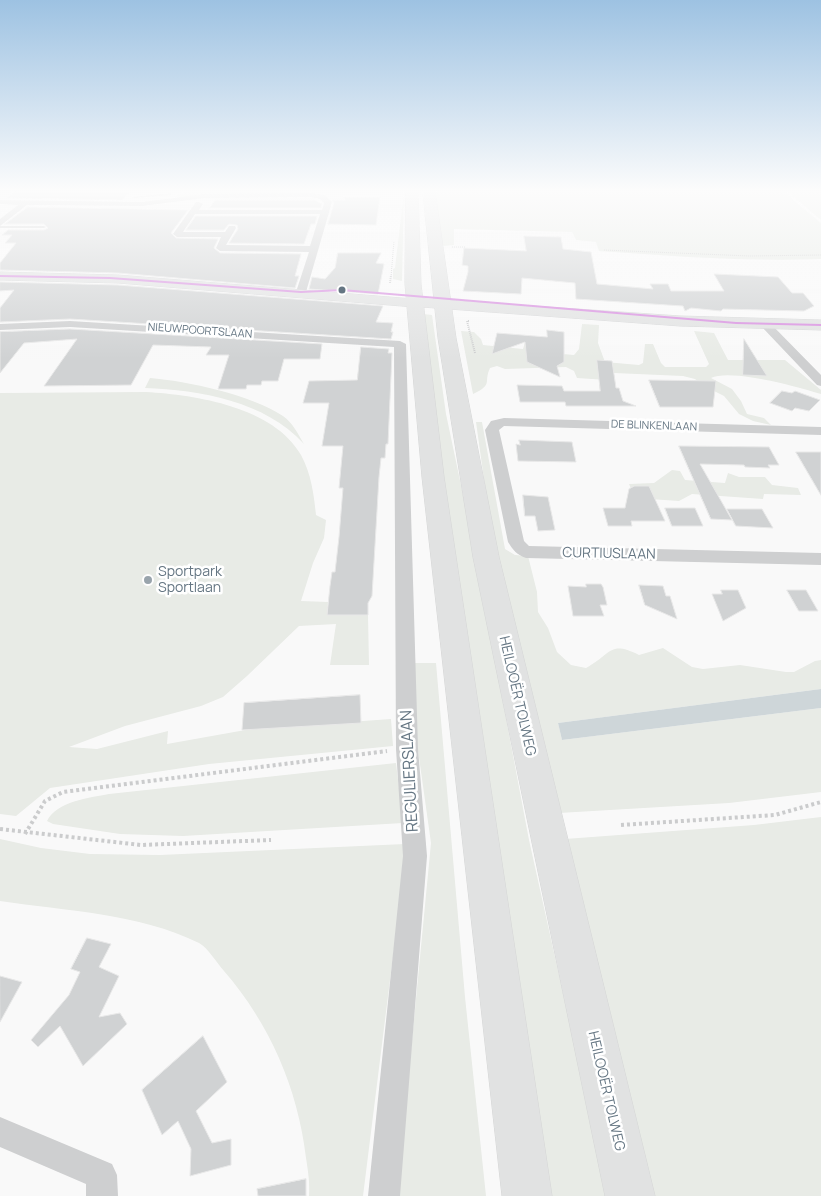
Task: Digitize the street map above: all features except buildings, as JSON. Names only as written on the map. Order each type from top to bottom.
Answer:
[{"type":"main road","points":[[413,247],[414,299],[432,476],[527,1196]]},
{"type":"main road","name":"HEILOOËR TOLWEG","points":[[436,247],[443,301],[483,542],[630,1196]]},
{"type":"main road","points":[[0,276],[110,278],[301,292],[340,297],[443,301],[680,322],[821,325]]},
{"type":"street","points":[[221,247],[314,249],[301,292]]},
{"type":"street","points":[[250,261],[256,249]]},
{"type":"street","name":"NIEUWPOORTSLAAN","points":[[0,326],[70,324],[400,344]]},
{"type":"street","points":[[765,324],[820,381]]},
{"type":"street","name":"REGULIERSLAAN","points":[[384,1196],[415,856],[407,749],[400,344]]},
{"type":"street","name":"DE BLINKENLAAN","points":[[492,430],[496,424],[504,422],[821,430]]},
{"type":"street","name":"CURTIUSLAAN","points":[[492,430],[516,542],[526,552],[821,559]]},
{"type":"street","points":[[0,1132],[101,1175],[102,1196]]},
{"type":"path","points":[[446,248],[466,247]]},
{"type":"path","points":[[604,250],[750,256],[821,254]]},
{"type":"path","points":[[473,322],[467,322],[475,353]]},
{"type":"path","points":[[25,834],[46,801],[63,792],[407,749]]},
{"type":"path","points":[[621,825],[775,815],[821,802]]},
{"type":"path","points":[[0,829],[25,834],[141,845],[271,840]]},
{"type":"shaded area","points":[[397,247],[403,247],[402,281],[393,279],[393,269],[395,268]]},
{"type":"shaded area","points":[[598,247],[821,247],[821,259],[682,257],[599,251]]},
{"type":"shaded area","points":[[423,314],[432,315],[446,414],[470,528],[529,840],[608,1196],[550,1196],[448,514]]},
{"type":"shaded area","points":[[582,324],[599,325],[598,343],[605,362],[639,365],[643,363],[645,344],[653,344],[661,363],[665,367],[706,367],[709,364],[694,331],[714,333],[728,360],[785,360],[821,390],[821,394],[782,383],[748,377],[733,375],[711,378],[732,389],[741,401],[747,414],[764,418],[771,425],[753,421],[739,414],[724,396],[702,385],[695,379],[683,376],[614,373],[607,380],[577,378],[574,371],[566,367],[505,369],[497,366],[490,368],[484,388],[473,394],[461,331],[474,332],[481,339],[483,345],[523,349],[525,342],[530,339],[542,352],[574,355],[579,349]]},
{"type":"shaded area","points":[[150,378],[182,382],[219,390],[270,408],[290,422],[304,444],[288,429],[270,417],[251,408],[209,395],[145,388]]},
{"type":"shaded area","name":"Sportpark Sportlaan","points":[[146,392],[188,396],[232,407],[272,425],[289,439],[301,455],[310,477],[316,515],[326,520],[324,538],[313,563],[301,601],[328,602],[327,615],[368,615],[369,665],[330,665],[336,624],[299,626],[223,697],[201,706],[125,726],[69,747],[97,749],[168,731],[167,744],[251,729],[391,719],[393,746],[209,764],[50,788],[16,816],[0,814],[0,393]]},
{"type":"shaded area","points":[[476,422],[482,422],[505,549],[515,555],[528,556],[537,592],[538,612],[548,628],[557,652],[571,665],[586,668],[616,649],[622,649],[639,655],[663,648],[692,667],[703,669],[740,665],[794,672],[815,661],[821,660],[821,689],[558,723],[562,740],[821,708],[821,792],[729,803],[559,813],[545,764],[488,508]]},
{"type":"shaded area","points":[[672,470],[680,471],[685,480],[725,483],[728,473],[739,477],[765,477],[772,485],[798,488],[801,495],[764,494],[763,499],[692,494],[679,501],[635,498],[629,484],[654,483]]},
{"type":"shaded area","points":[[413,663],[436,663],[465,997],[486,1196],[397,1196],[431,843],[416,736]]},
{"type":"shaded area","points":[[821,689],[821,708],[562,740],[558,723]]},
{"type":"shaded area","points":[[396,763],[403,823],[183,836],[120,834],[53,824],[47,821],[58,809],[74,801],[109,794]]},
{"type":"shaded area","points":[[821,817],[821,1196],[654,1196],[565,839],[754,825]]},
{"type":"shaded area","points":[[0,839],[41,848],[90,854],[160,855],[405,844],[403,876],[363,1196],[309,1196],[309,1177],[302,1132],[289,1082],[268,1035],[255,1013],[206,948],[176,933],[127,919],[0,901]]},
{"type":"transit line","points":[[0,276],[110,278],[301,292],[342,290],[736,323],[821,325]]},
{"type":"place","name":"Sportpark Sportlaan","points":[[148,580]]}]
